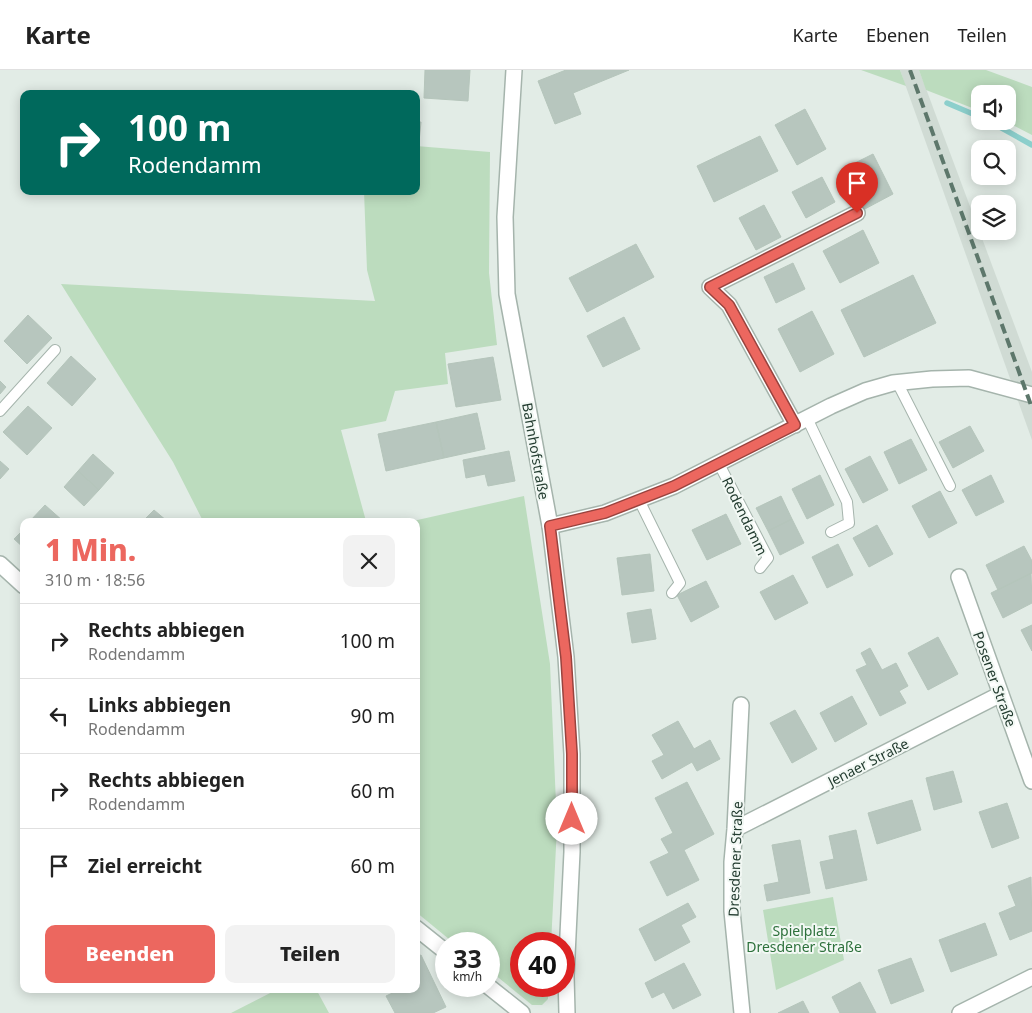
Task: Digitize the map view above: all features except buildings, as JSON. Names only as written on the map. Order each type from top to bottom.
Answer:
[{"type":"street","name":"Bahnhofstraße","points":[[514,70],[504,217],[507,294],[550,526],[566,657],[572,754],[572,852],[566,976],[567,1013]]},
{"type":"street","points":[[801,422],[729,305],[710,287],[857,213]]},
{"type":"street","name":"Rodendamm","points":[[550,526],[605,513],[674,486],[865,391],[897,382],[969,378],[1032,395]]},
{"type":"street","points":[[0,564],[20,582]]},
{"type":"street","name":"Posener Straße","points":[[959,577],[1032,781]]},
{"type":"street","name":"Jenaer Straße","points":[[735,829],[1001,694]]},
{"type":"street","name":"Dresdener Straße","points":[[741,705],[732,862],[732,912],[742,1013]]},
{"type":"street","points":[[420,931],[435,943]]},
{"type":"street","points":[[960,1013],[1032,977]]},
{"type":"street","points":[[500,996],[522,1013]]},
{"type":"lane","points":[[0,411],[56,350]]},
{"type":"lane","points":[[897,382],[950,486]]},
{"type":"lane","points":[[801,422],[848,502],[849,523],[832,532]]},
{"type":"lane","name":"Rodendamm","points":[[720,464],[768,558],[760,568]]},
{"type":"lane","points":[[639,500],[680,583],[672,593]]},
{"type":"shaded area","points":[[900,70],[919,70],[971,209],[971,240],[983,240],[1032,372],[1032,440]]},
{"type":"green space","points":[[861,70],[900,70],[906,86]]},
{"type":"green space","points":[[919,70],[986,70],[1032,87],[1032,135],[1016,127],[1016,85],[971,85],[971,108],[926,90]]},
{"type":"green space","points":[[420,146],[490,152],[489,273],[497,345],[445,353],[448,384],[395,391],[386,421],[341,430],[365,518],[201,518],[173,462],[61,284],[375,301],[367,270],[364,195],[420,195]]},
{"type":"green space","points":[[524,496],[550,664],[557,827],[552,932],[510,932],[510,987],[500,979],[500,932],[440,932],[420,915],[420,519]]},
{"type":"green space","name":"Spielplatz Dresdener Straße","points":[[833,897],[844,960],[776,990],[763,910]]},
{"type":"green space","points":[[270,993],[318,993],[329,1013],[231,1013]]},
{"type":"green space","points":[[522,997],[548,997],[542,1005],[532,1005]]},
{"type":"waterway","points":[[947,103],[971,113]]},
{"type":"waterway","points":[[1005,130],[1032,145]]},
{"type":"railway","points":[[910,70],[1032,408]]},
{"type":"route","points":[[572,819],[572,754],[566,657],[550,526],[605,513],[674,486],[795,425],[729,305],[710,287],[857,213]]}]
